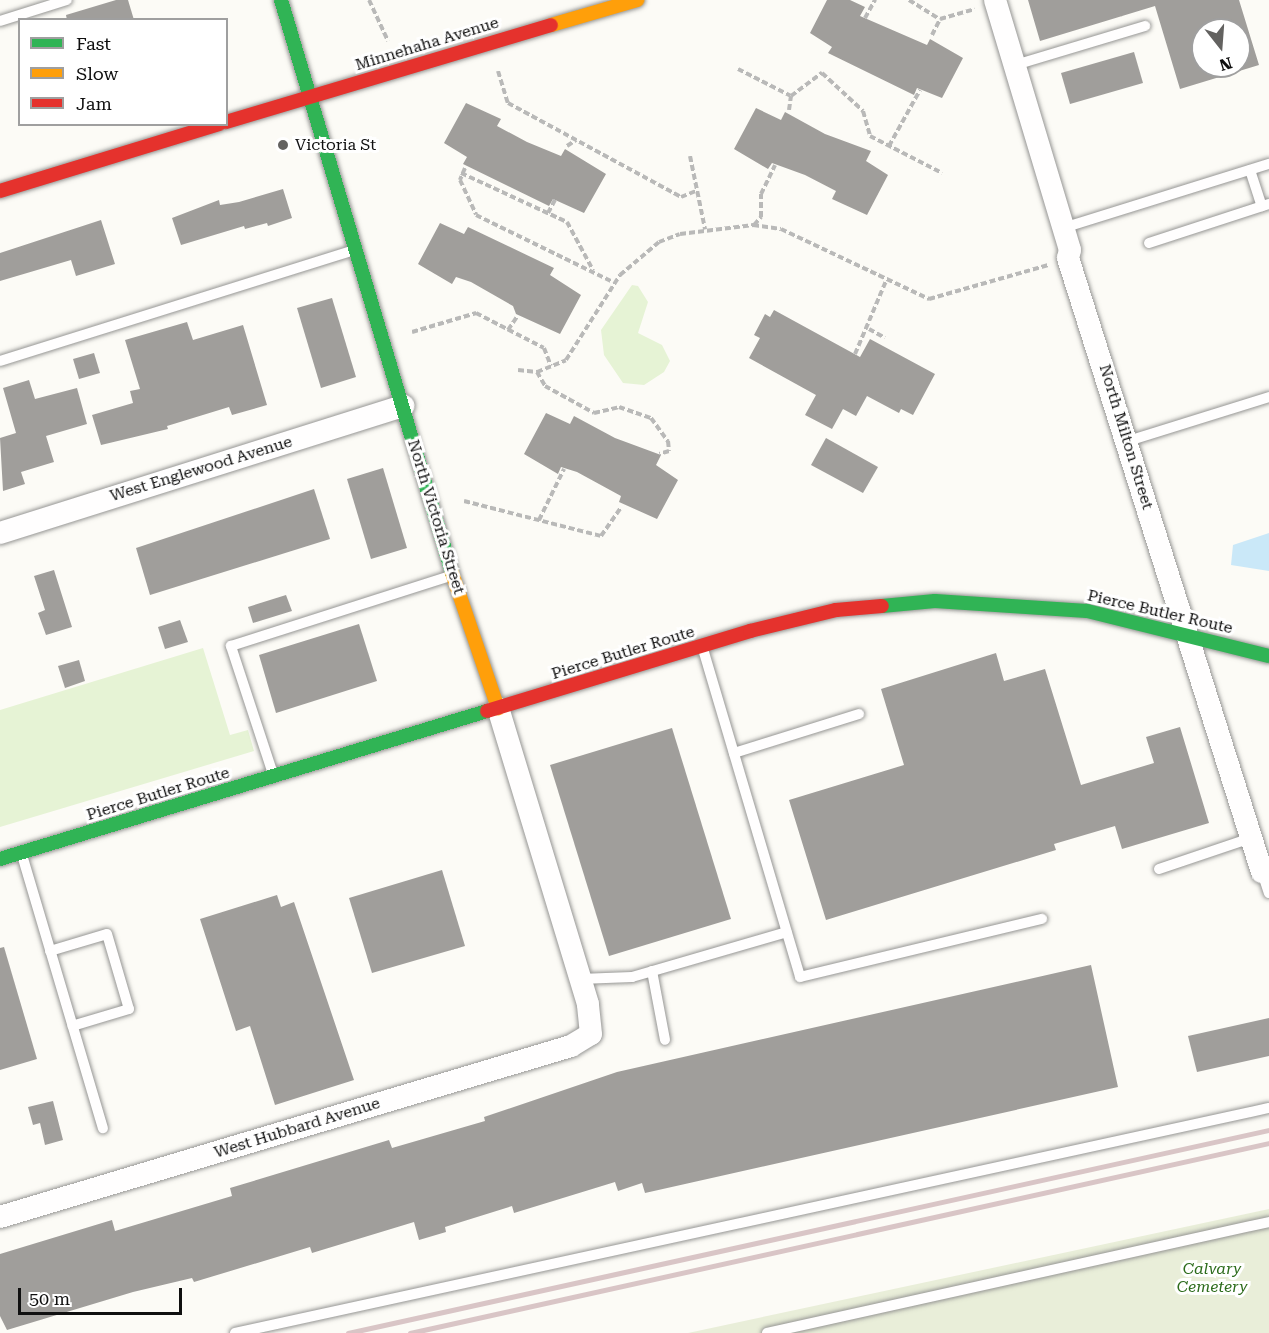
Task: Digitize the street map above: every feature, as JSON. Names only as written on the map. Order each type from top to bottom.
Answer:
[{"type":"street","name":"North Victoria Street","points":[[281,0],[453,575],[498,708],[580,979],[591,1034]]},
{"type":"street","name":"Minnehaha Avenue","points":[[228,121],[637,0]]},
{"type":"street","name":"North Milton Street","points":[[996,1],[1063,228],[1068,258],[1128,441],[1184,632],[1266,883]]},
{"type":"street","points":[[0,191],[212,126]]},
{"type":"street","name":"West Englewood Avenue","points":[[0,532],[403,406]]},
{"type":"street","name":"Pierce Butler Route","points":[[0,859],[702,646],[836,610],[935,601],[1087,611],[1184,632],[1269,656]]},
{"type":"street","name":"West Hubbard Avenue","points":[[0,1217],[571,1046],[591,1034]]},
{"type":"lane","points":[[0,21],[67,0]]},
{"type":"lane","points":[[1015,65],[1145,26]]},
{"type":"lane","points":[[1063,228],[1269,164]]},
{"type":"lane","points":[[1149,243],[1265,205],[1250,170]]},
{"type":"lane","points":[[0,361],[355,250]]},
{"type":"lane","points":[[1128,441],[1269,397]]},
{"type":"lane","points":[[274,777],[231,646],[453,575]]},
{"type":"lane","points":[[702,646],[800,977],[1042,919]]},
{"type":"lane","points":[[734,753],[859,714]]},
{"type":"lane","points":[[1159,869],[1251,838]]},
{"type":"lane","points":[[21,852],[103,1128]]},
{"type":"lane","points":[[580,979],[652,971],[787,932]]},
{"type":"lane","points":[[50,951],[107,934],[129,1009],[72,1026]]},
{"type":"lane","points":[[652,971],[665,1040]]},
{"type":"lane","points":[[235,1333],[1269,1108]]},
{"type":"lane","points":[[767,1333],[1269,1222]]},
{"type":"path","points":[[369,0],[388,40]]},
{"type":"path","points":[[865,18],[876,0]]},
{"type":"path","points":[[909,0],[939,19]]},
{"type":"path","points":[[932,35],[939,19],[996,1]]},
{"type":"path","points":[[738,69],[791,96]]},
{"type":"path","points":[[498,71],[508,103],[681,197],[696,191]]},
{"type":"path","points":[[789,110],[791,96],[822,73],[863,111],[870,136],[942,173]]},
{"type":"path","points":[[889,146],[920,90]]},
{"type":"path","points":[[567,146],[576,140]]},
{"type":"path","points":[[690,156],[705,229]]},
{"type":"path","points":[[753,225],[761,217],[761,194],[775,165]]},
{"type":"path","points":[[465,168],[461,172],[462,187],[476,215],[519,239],[593,270],[613,282]]},
{"type":"path","points":[[461,172],[567,222],[593,270]]},
{"type":"path","points":[[548,213],[555,200]]},
{"type":"path","points":[[518,370],[537,372],[566,360],[613,282],[659,242],[705,229],[753,225],[798,235],[921,298],[936,298],[1068,258]]},
{"type":"path","points":[[855,354],[869,329],[886,281]]},
{"type":"path","points":[[412,332],[476,313],[544,348],[551,366]]},
{"type":"path","points":[[507,330],[518,315]]},
{"type":"path","points":[[869,329],[885,338]]},
{"type":"path","points":[[537,372],[545,386],[594,413],[619,406],[651,418],[668,441],[669,451],[659,454]]},
{"type":"path","points":[[539,520],[564,469]]},
{"type":"path","points":[[464,501],[601,536],[621,507]]},
{"type":"green space","points":[[632,285],[638,286],[648,302],[638,333],[662,345],[670,361],[664,372],[644,385],[623,383],[604,355],[601,330]]},
{"type":"green space","points":[[203,648],[230,735],[248,730],[254,751],[0,827],[0,710]]},
{"type":"green space","name":"Calvary Cemetery","points":[[1269,1209],[1269,1333],[688,1333],[767,1316]]},
{"type":"water","points":[[1269,533],[1269,571],[1231,565],[1233,545]]},
{"type":"building","points":[[116,0],[128,0],[133,18],[67,18],[66,15]]},
{"type":"building","points":[[827,0],[850,0],[865,7],[860,16],[927,45],[930,39],[963,58],[942,98],[917,88],[914,95],[828,53],[832,47],[810,33]]},
{"type":"building","points":[[1028,0],[1239,0],[1245,18],[1191,18],[1191,78],[1216,78],[1180,89],[1155,6],[1040,41]]},
{"type":"building","points":[[1251,39],[1259,65],[1251,67]]},
{"type":"building","points":[[1134,52],[1143,83],[1070,104],[1061,73]]},
{"type":"building","points":[[466,103],[501,119],[497,126],[527,142],[561,156],[565,149],[606,174],[584,213],[553,199],[549,206],[463,164],[467,157],[444,143]]},
{"type":"building","points":[[756,108],[781,120],[785,112],[825,134],[871,151],[866,161],[888,175],[867,215],[832,199],[836,191],[805,175],[772,163],[768,169],[734,149]]},
{"type":"building","points":[[283,189],[292,218],[268,226],[267,223],[245,229],[244,226],[181,245],[172,218],[219,200],[220,205],[239,202]]},
{"type":"building","points":[[101,220],[115,264],[76,276],[71,260],[0,281],[0,253]]},
{"type":"building","points":[[440,223],[464,234],[468,227],[554,268],[550,275],[581,295],[560,334],[516,314],[513,306],[471,282],[456,277],[452,284],[418,264]]},
{"type":"building","points":[[332,298],[356,377],[321,388],[297,308]]},
{"type":"building","points":[[774,310],[860,357],[870,339],[935,374],[913,415],[901,409],[899,413],[867,396],[856,416],[843,409],[832,429],[805,415],[816,395],[749,358],[760,338],[754,335],[765,314],[770,317]]},
{"type":"building","points":[[187,322],[193,340],[243,325],[267,405],[232,415],[229,407],[167,426],[168,429],[101,445],[92,415],[133,403],[130,391],[140,389],[125,340]]},
{"type":"building","points":[[94,353],[100,373],[79,379],[73,359]]},
{"type":"building","points":[[29,380],[35,399],[77,388],[87,424],[46,436],[54,462],[21,472],[25,484],[3,491],[0,438],[16,433],[3,388]]},
{"type":"building","points":[[546,413],[570,424],[574,416],[615,438],[661,455],[656,465],[678,480],[657,519],[619,502],[621,496],[577,472],[561,467],[558,474],[524,454]]},
{"type":"building","points":[[826,438],[878,467],[863,493],[811,465]]},
{"type":"building","points":[[383,468],[407,548],[371,559],[347,479]]},
{"type":"building","points":[[314,489],[330,539],[150,595],[136,548]]},
{"type":"building","points":[[54,570],[72,627],[46,635],[38,613],[45,610],[34,576]]},
{"type":"building","points":[[286,595],[292,611],[253,623],[248,607]]},
{"type":"building","points":[[180,620],[188,642],[165,649],[158,627]]},
{"type":"building","points":[[359,624],[377,681],[276,713],[259,655]]},
{"type":"building","points":[[996,653],[1004,681],[1045,669],[1081,785],[1154,763],[1146,737],[1180,727],[1209,823],[1122,849],[1115,826],[1054,844],[1056,850],[826,920],[789,800],[904,765],[881,689]]},
{"type":"building","points":[[79,660],[85,681],[65,688],[58,666]]},
{"type":"building","points":[[672,728],[731,919],[609,956],[550,765]]},
{"type":"building","points":[[442,870],[465,946],[372,973],[349,898]]},
{"type":"building","points":[[277,895],[281,907],[294,902],[354,1080],[275,1105],[250,1026],[236,1031],[200,919]]},
{"type":"building","points":[[4,947],[37,1059],[0,1070],[0,948]]},
{"type":"building","points":[[1091,965],[1118,1087],[645,1193],[642,1183],[618,1191],[615,1182],[514,1213],[512,1206],[445,1227],[446,1232],[419,1240],[414,1222],[312,1253],[310,1247],[194,1282],[192,1278],[133,1292],[7,1330],[0,1316],[0,1254],[112,1220],[115,1231],[232,1196],[230,1188],[389,1140],[392,1148],[485,1121],[484,1117],[617,1072]]},
{"type":"building","points":[[1269,1018],[1269,1056],[1197,1072],[1188,1036]]},
{"type":"building","points":[[53,1101],[63,1140],[45,1145],[40,1123],[33,1125],[28,1107]]},
{"type":"railway","points":[[348,1333],[1269,1130]]},
{"type":"railway","points":[[410,1333],[1269,1143]]},
{"type":"traffic: fast","points":[[281,0],[452,573]]},
{"type":"traffic: fast","points":[[882,606],[935,601],[1087,611],[1269,656]]},
{"type":"traffic: fast","points":[[0,859],[487,711]]},
{"type":"traffic: slow","points":[[551,25],[637,0]]},
{"type":"traffic: slow","points":[[452,573],[498,708]]},
{"type":"traffic: jam","points":[[228,121],[551,25]]},
{"type":"traffic: jam","points":[[0,191],[212,126]]},
{"type":"traffic: jam","points":[[487,711],[750,631],[836,610],[882,606]]},
{"type":"place","name":"Victoria St","points":[[283,145]]}]
